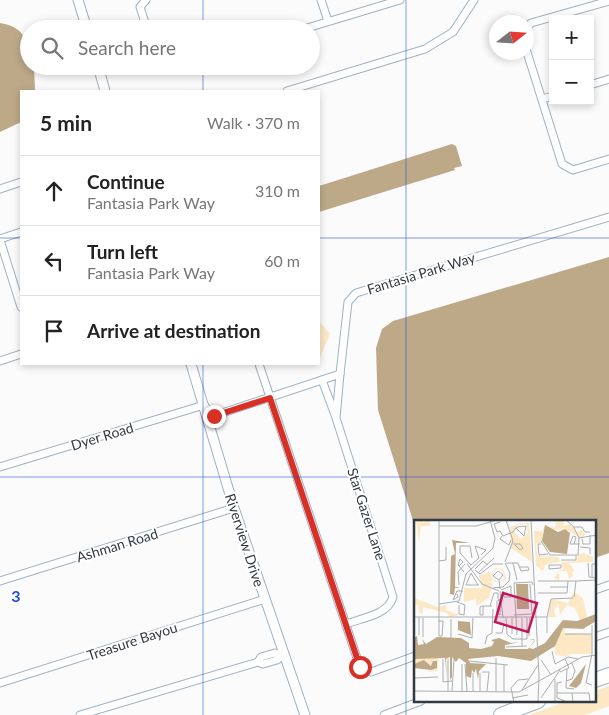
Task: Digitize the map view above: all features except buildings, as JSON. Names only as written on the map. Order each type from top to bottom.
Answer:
[{"type":"highway","points":[[596,680],[609,675]]},
{"type":"highway","points":[[501,715],[535,702]]},
{"type":"street","points":[[78,0],[84,20]]},
{"type":"street","points":[[144,20],[140,7],[146,0]]},
{"type":"street","points":[[321,0],[328,21]]},
{"type":"street","points":[[320,24],[400,0]]},
{"type":"street","points":[[290,90],[435,44],[453,32],[474,0]]},
{"type":"street","points":[[534,22],[609,1]]},
{"type":"street","points":[[530,60],[562,164],[573,170],[609,159]]},
{"type":"street","points":[[101,75],[105,90]]},
{"type":"street","points":[[594,84],[609,79]]},
{"type":"street","points":[[542,99],[549,97]]},
{"type":"street","points":[[0,189],[20,182]]},
{"type":"street","name":"Fantasia Park Way","points":[[340,374],[348,302],[356,293],[609,217]]},
{"type":"street","points":[[20,232],[0,240],[20,304]]},
{"type":"street","points":[[0,361],[20,354]]},
{"type":"street","name":"Riverview Drive","points":[[191,365],[234,508],[282,654],[305,715]]},
{"type":"street","points":[[259,365],[360,667],[371,672],[414,656]]},
{"type":"street","points":[[204,405],[214,416],[340,374]]},
{"type":"street","name":"Star Gazer Lane","points":[[340,374],[336,418],[393,596],[391,604],[385,610],[346,624]]},
{"type":"street","points":[[322,380],[336,418]]},
{"type":"street","name":"Dyer Road","points":[[0,467],[204,405]]},
{"type":"street","name":"Ashman Road","points":[[0,581],[234,508]]},
{"type":"street","points":[[596,590],[609,585]]},
{"type":"street","name":"Treasure Bayou","points":[[0,683],[265,599]]},
{"type":"street","points":[[596,638],[609,632]]},
{"type":"street","points":[[80,715],[258,662],[261,657],[275,653],[282,654]]},
{"type":"street","points":[[384,715],[418,702]]},
{"type":"shaded area","points":[[0,23],[9,25],[20,31],[20,75],[34,75],[35,90],[20,90],[20,122],[0,132]]},
{"type":"shaded area","points":[[452,144],[456,146],[462,166],[454,168],[455,170],[320,212],[320,186]]},
{"type":"shaded area","points":[[609,257],[609,553],[596,558],[596,520],[414,520],[414,524],[378,410],[376,348],[382,329],[393,321]]},
{"type":"shaded area","points":[[320,322],[330,334],[320,358]]},
{"type":"shaded area","points":[[609,686],[609,706],[585,715],[529,715],[564,702],[596,702],[596,691]]},
{"type":"route","points":[[214,416],[270,398],[360,667]]}]
